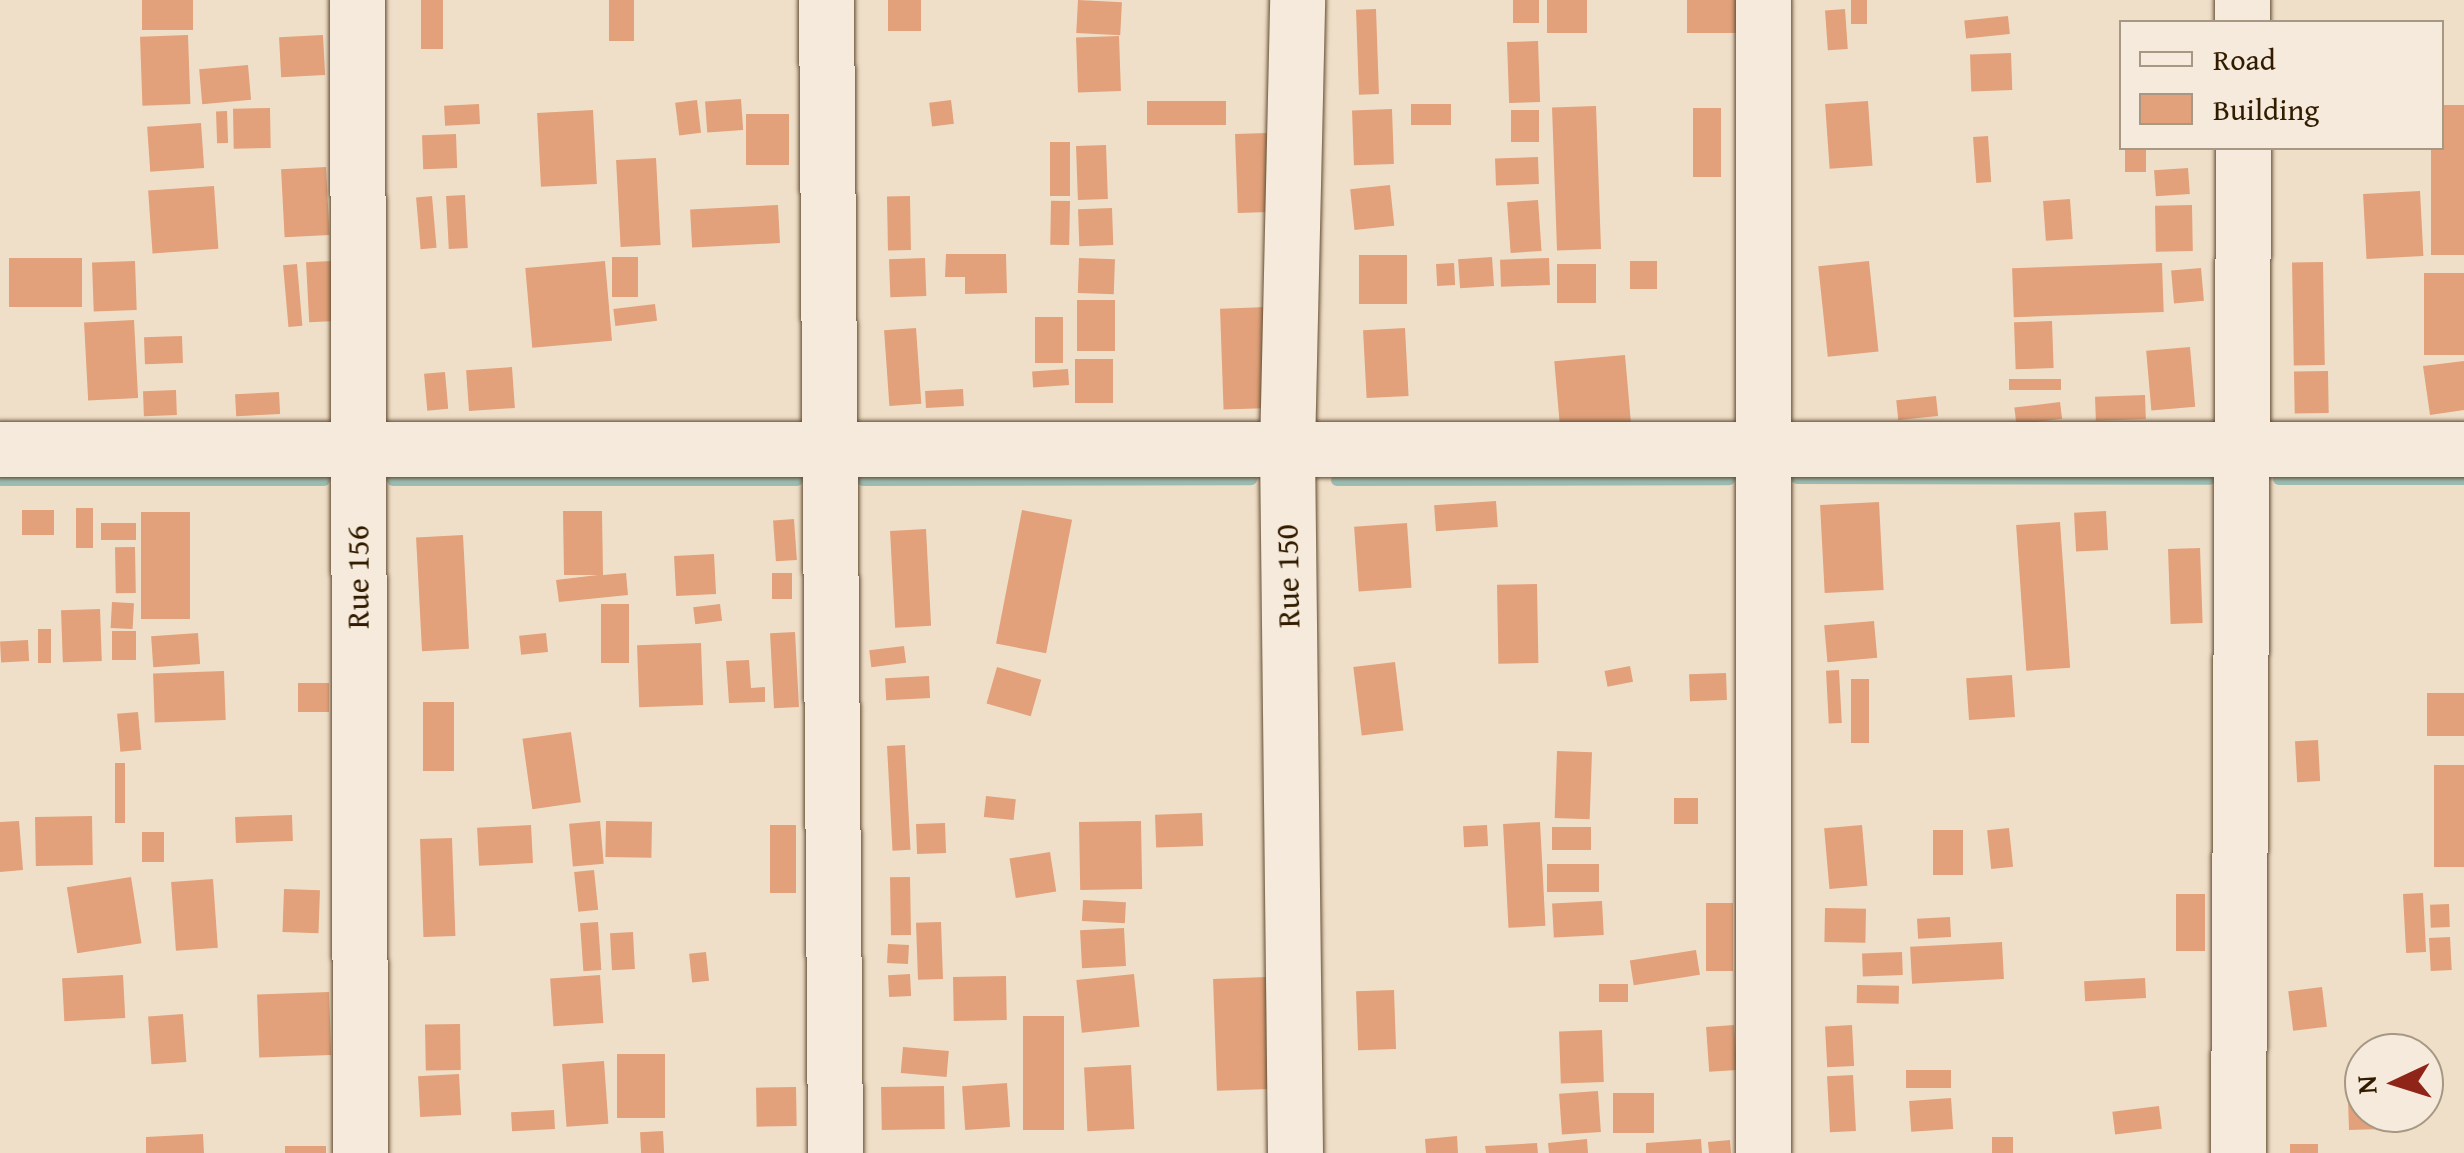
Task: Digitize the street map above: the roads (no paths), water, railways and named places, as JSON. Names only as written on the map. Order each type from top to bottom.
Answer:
[{"type":"street","name":"Rue 156","points":[[357,0],[360,1153]]},
{"type":"street","points":[[826,0],[835,1153]]},
{"type":"street","name":"Rue 150","points":[[1295,1153],[1287,449],[1297,0]]},
{"type":"street","points":[[1763,0],[1763,1153]]},
{"type":"street","points":[[2238,1153],[2243,150]]},
{"type":"street","points":[[0,449],[2464,449]]},
{"type":"waterway","points":[[1797,478],[2210,479]]},
{"type":"waterway","points":[[863,480],[1251,479]]},
{"type":"waterway","points":[[1337,480],[1729,479]]},
{"type":"waterway","points":[[2279,479],[2464,479]]},
{"type":"waterway","points":[[0,480],[324,480]]},
{"type":"waterway","points":[[393,480],[797,480]]}]
